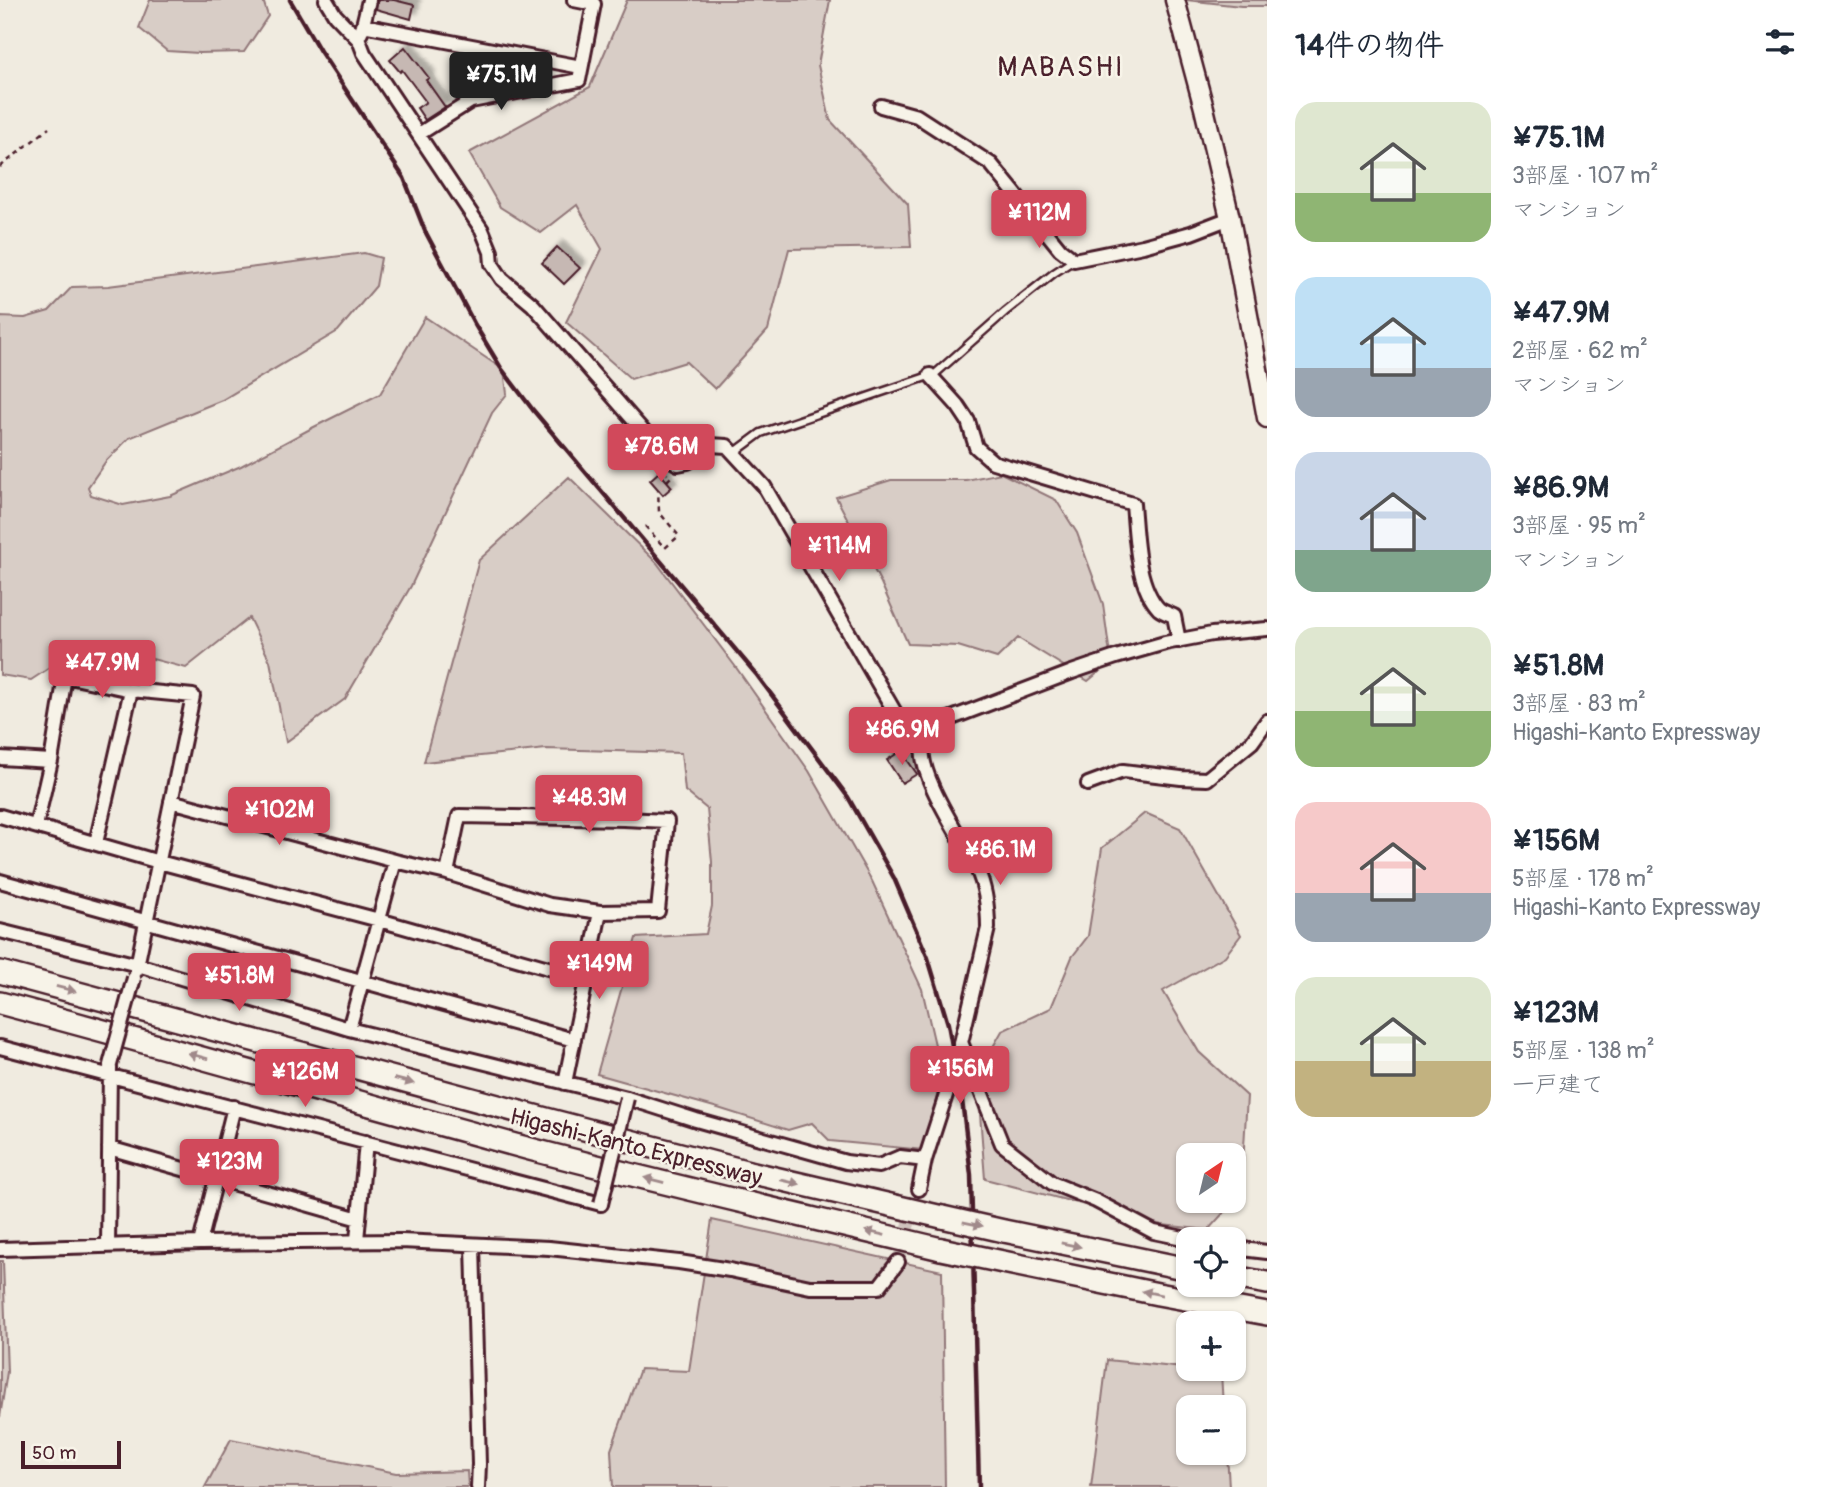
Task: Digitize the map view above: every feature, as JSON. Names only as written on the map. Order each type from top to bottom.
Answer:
[{"type":"highway","name":"Higashi-Kanto Expressway","points":[[0,972],[749,1172],[1004,1231],[1176,1267]]},
{"type":"highway","name":"Higashi-Kanto Expressway","points":[[0,1003],[630,1175],[941,1249],[1267,1314]]},
{"type":"highway","points":[[1246,1279],[1267,1283]]},
{"type":"main road","points":[[1175,0],[1230,218],[1267,418]]},
{"type":"street","points":[[326,0],[335,15],[359,40],[364,53],[482,230],[491,252],[492,264],[502,279],[533,305],[665,456],[678,464],[688,462],[710,445],[727,446],[734,453],[764,486],[904,728],[926,735]]},
{"type":"street","points":[[359,40],[369,0]]},
{"type":"street","points":[[419,134],[471,101],[579,80],[594,4],[574,0]]},
{"type":"street","points":[[363,25],[581,67]]},
{"type":"street","points":[[881,106],[917,116],[991,164],[1060,249],[1074,260],[1143,246],[1191,233],[1230,218]]},
{"type":"street","points":[[930,375],[968,421],[976,447],[993,462],[1133,504],[1145,586],[1160,610],[1174,616],[1179,640]]},
{"type":"street","points":[[919,1189],[925,1160],[961,1042],[988,928],[988,904],[978,872],[927,776],[922,748],[926,735],[936,724],[1116,657],[1179,640],[1267,629]]},
{"type":"street","points":[[36,826],[51,761],[65,676],[131,690],[193,696],[147,922],[110,1069],[108,1246]]},
{"type":"street","points":[[96,844],[131,690]]},
{"type":"street","points":[[1088,783],[1124,771],[1207,779],[1252,742],[1267,722]]},
{"type":"street","points":[[0,758],[51,761]]},
{"type":"street","points":[[171,801],[447,873],[550,905],[600,912],[658,911],[667,821],[459,816],[447,873]]},
{"type":"street","points":[[0,816],[587,979]]},
{"type":"street","points":[[349,1029],[395,861]]},
{"type":"street","points":[[0,881],[574,1040]]},
{"type":"street","points":[[565,1083],[600,912]]},
{"type":"street","points":[[0,931],[349,1029],[627,1098],[846,1162],[879,1166],[900,1157],[925,1160]]},
{"type":"street","points":[[961,1042],[1002,1144],[1052,1183],[1096,1201],[1154,1232],[1176,1237]]},
{"type":"street","points":[[0,1047],[110,1069],[234,1107],[601,1204],[627,1098]]},
{"type":"street","points":[[200,1243],[234,1107]]},
{"type":"street","points":[[357,1240],[366,1142]]},
{"type":"street","points":[[110,1148],[359,1219]]},
{"type":"street","points":[[0,1248],[357,1240],[549,1248],[679,1262],[810,1287],[879,1287],[898,1262]]},
{"type":"street","points":[[473,1245],[478,1487]]},
{"type":"street","points":[[1246,1249],[1267,1252]]},
{"type":"lane","points":[[734,453],[761,433],[935,374],[1005,312],[1074,260]]},
{"type":"path","points":[[0,167],[50,128]]},
{"type":"path","points":[[645,526],[665,548],[679,536],[659,512],[658,489]]},
{"type":"shaded area","points":[[150,0],[263,0],[268,16],[244,52],[167,51],[139,28]]},
{"type":"shaded area","points":[[627,0],[830,0],[818,65],[830,120],[908,204],[911,247],[789,249],[768,330],[715,389],[686,362],[631,379],[566,322],[602,249],[577,205],[541,233],[500,207],[469,153],[590,87]]},
{"type":"shaded area","points":[[1186,0],[1267,0],[1267,6],[1241,6]]},
{"type":"shaded area","points":[[364,253],[381,258],[376,286],[338,331],[222,400],[129,438],[106,461],[88,487],[91,495],[123,505],[170,496],[241,466],[380,394],[425,317],[504,370],[507,394],[492,413],[411,586],[345,699],[286,742],[270,661],[249,618],[186,668],[89,642],[31,680],[0,675],[0,317],[25,318],[49,311],[72,287],[108,286]]},
{"type":"shaded area","points":[[1001,473],[1056,500],[1077,533],[1103,604],[1111,662],[1088,681],[1018,638],[997,658],[958,646],[908,644],[881,583],[836,497],[891,480],[966,480]]},
{"type":"shaded area","points":[[569,477],[657,563],[735,666],[809,771],[872,881],[922,989],[942,1075],[924,1150],[830,1141],[812,1123],[788,1130],[597,1074],[636,938],[706,934],[712,906],[712,862],[707,809],[685,791],[681,753],[546,749],[424,762],[479,560]]},
{"type":"shaded area","points":[[1145,813],[1180,828],[1241,935],[1225,956],[1163,991],[1199,1052],[1247,1096],[1244,1143],[1176,1143],[1176,1213],[1223,1213],[1211,1227],[1162,1225],[985,1179],[977,1075],[1002,1031],[1051,1008],[1072,957],[1088,936],[1102,848]]},
{"type":"shaded area","points":[[712,1220],[942,1271],[945,1487],[613,1487],[611,1450],[640,1369],[689,1371]]},
{"type":"shaded area","points":[[0,1261],[3,1261],[7,1372],[0,1417]]},
{"type":"shaded area","points":[[1107,1360],[1176,1367],[1176,1381],[1222,1381],[1222,1395],[1176,1395],[1176,1465],[1228,1465],[1229,1487],[1091,1487]]},
{"type":"shaded area","points":[[231,1439],[396,1473],[467,1471],[468,1487],[205,1487]]},
{"type":"building","points":[[378,0],[394,0],[414,5],[411,19],[376,9]]},
{"type":"building","points":[[405,47],[429,78],[426,80],[445,107],[425,120],[417,108],[426,102],[402,70],[400,72],[390,60]]},
{"type":"building","points":[[557,247],[580,268],[564,284],[542,263]]},
{"type":"building","points":[[659,472],[672,487],[663,495],[650,480]]},
{"type":"building","points":[[901,751],[917,774],[902,783],[887,760]]},
{"type":"tunnel","points":[[898,1262],[919,1189]]},
{"type":"railway","points":[[290,0],[320,51],[404,178],[425,231],[501,368],[533,410],[756,674],[848,797],[894,878],[928,958],[948,1024],[962,1100],[971,1175],[979,1487]]},
{"type":"district","name":"MABASHI","points":[[1061,66]]}]
